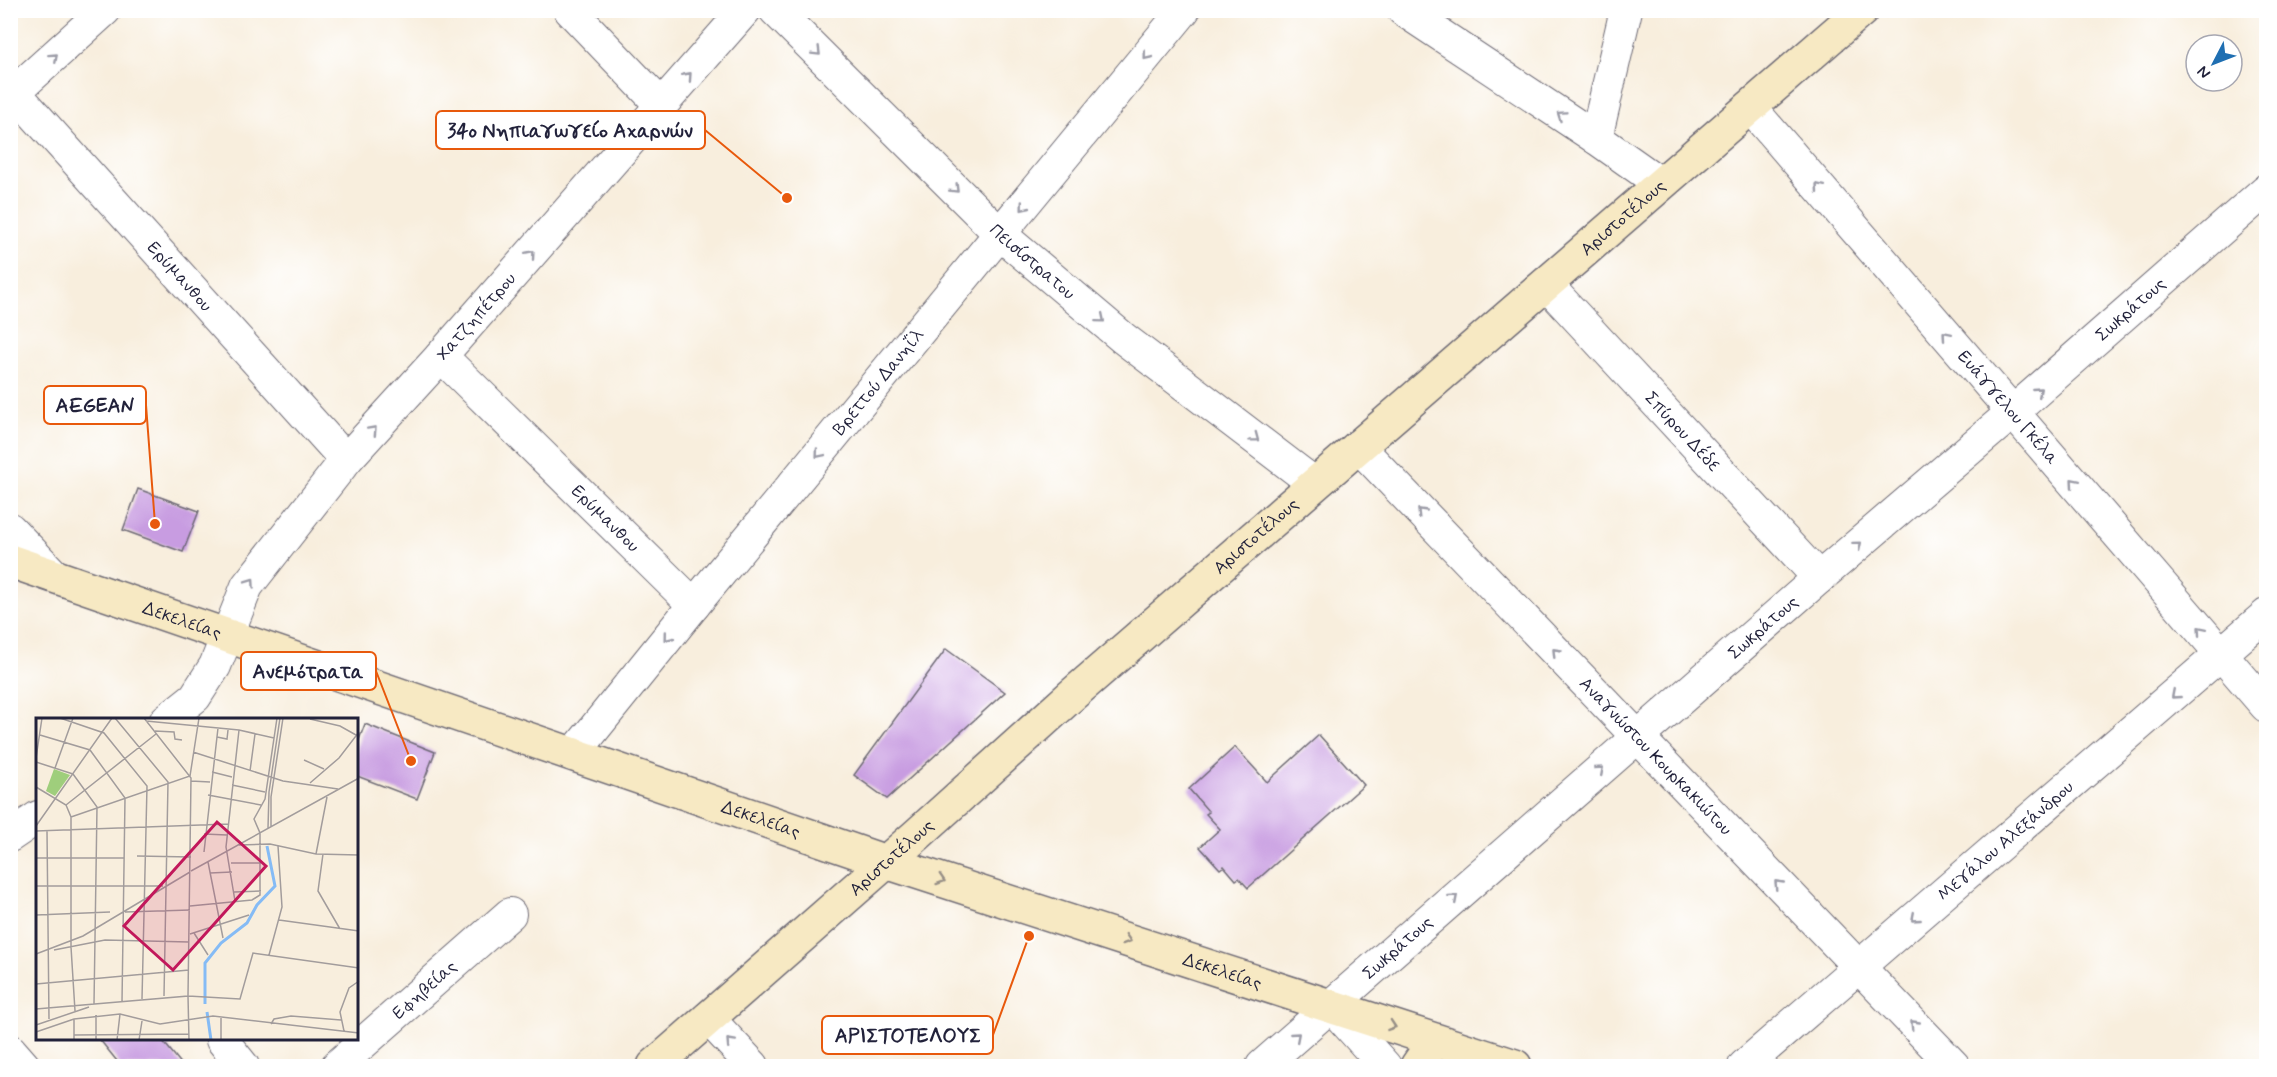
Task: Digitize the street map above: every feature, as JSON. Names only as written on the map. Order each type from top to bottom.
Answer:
[{"type":"main road","name":"Αριστοτέλους","points":[[654,1066],[1081,687],[1862,10]]},
{"type":"main road","name":"Δεκελείας","points":[[10,561],[886,862],[1330,1006],[1426,1054],[1515,1066]]},
{"type":"street","points":[[12,94],[105,10]]},
{"type":"street","points":[[570,10],[661,105]]},
{"type":"street","name":"Χατζηπέτρου","points":[[169,718],[195,697],[215,666],[246,586],[346,460],[441,356],[745,10]]},
{"type":"street","name":"Πεισίστρατου","points":[[775,10],[1001,235],[1123,338],[1315,484]]},
{"type":"street","name":"Βρεττού Δανηΐλ","points":[[573,755],[1184,10]]},
{"type":"street","points":[[1403,10],[1661,184]]},
{"type":"street","points":[[1596,138],[1626,10]]},
{"type":"street","name":"Ερύμανθου","points":[[12,94],[346,460]]},
{"type":"street","name":"Ευάγγελου Γκέλα","points":[[1750,107],[2266,706]]},
{"type":"street","name":"Σωκράτους","points":[[1262,1066],[2266,190]]},
{"type":"street","name":"Σπύρου Δέδε","points":[[1546,284],[1819,578]]},
{"type":"street","name":"Ερύμανθου","points":[[441,356],[694,605]]},
{"type":"street","name":"Αναγνώστου Κουρκακιώτου","points":[[1358,446],[1954,1066]]},
{"type":"street","points":[[10,529],[55,576]]},
{"type":"street","name":"Μεγάλου Αλεξάνδρου","points":[[1744,1066],[2266,615]]},
{"type":"street","points":[[10,836],[36,818]]},
{"type":"street","name":"Εφηβείας","points":[[337,1066],[510,914]]},
{"type":"street","points":[[1330,1006],[1385,1066]]},
{"type":"street","points":[[708,1018],[753,1066]]},
{"type":"street","points":[[223,1041],[243,1066]]},
{"type":"street","points":[[10,1050],[24,1066]]},
{"type":"building","points":[[138,489],[199,511],[183,552],[123,530]]},
{"type":"building","points":[[946,649],[1005,692],[887,799],[854,775]]},
{"type":"building","points":[[365,724],[435,752],[417,799],[358,776],[358,742]]},
{"type":"building","points":[[1319,735],[1364,785],[1248,888],[1239,878],[1236,880],[1224,866],[1220,869],[1200,847],[1220,829],[1206,814],[1209,812],[1189,789],[1235,747],[1267,782]]},
{"type":"building","points":[[101,1041],[163,1041],[183,1066],[121,1066]]},
{"type":"place","name":"34o Νηπιαγωγείο Αχαρνών","points":[[787,198]]},
{"type":"place","name":"AEGEAN","points":[[155,524]]},
{"type":"place","name":"Ανεμότρατα","points":[[411,761]]},
{"type":"place","name":"ΑΡΙΣΤΟΤΕΛΟΥΣ","points":[[1029,936]]}]
